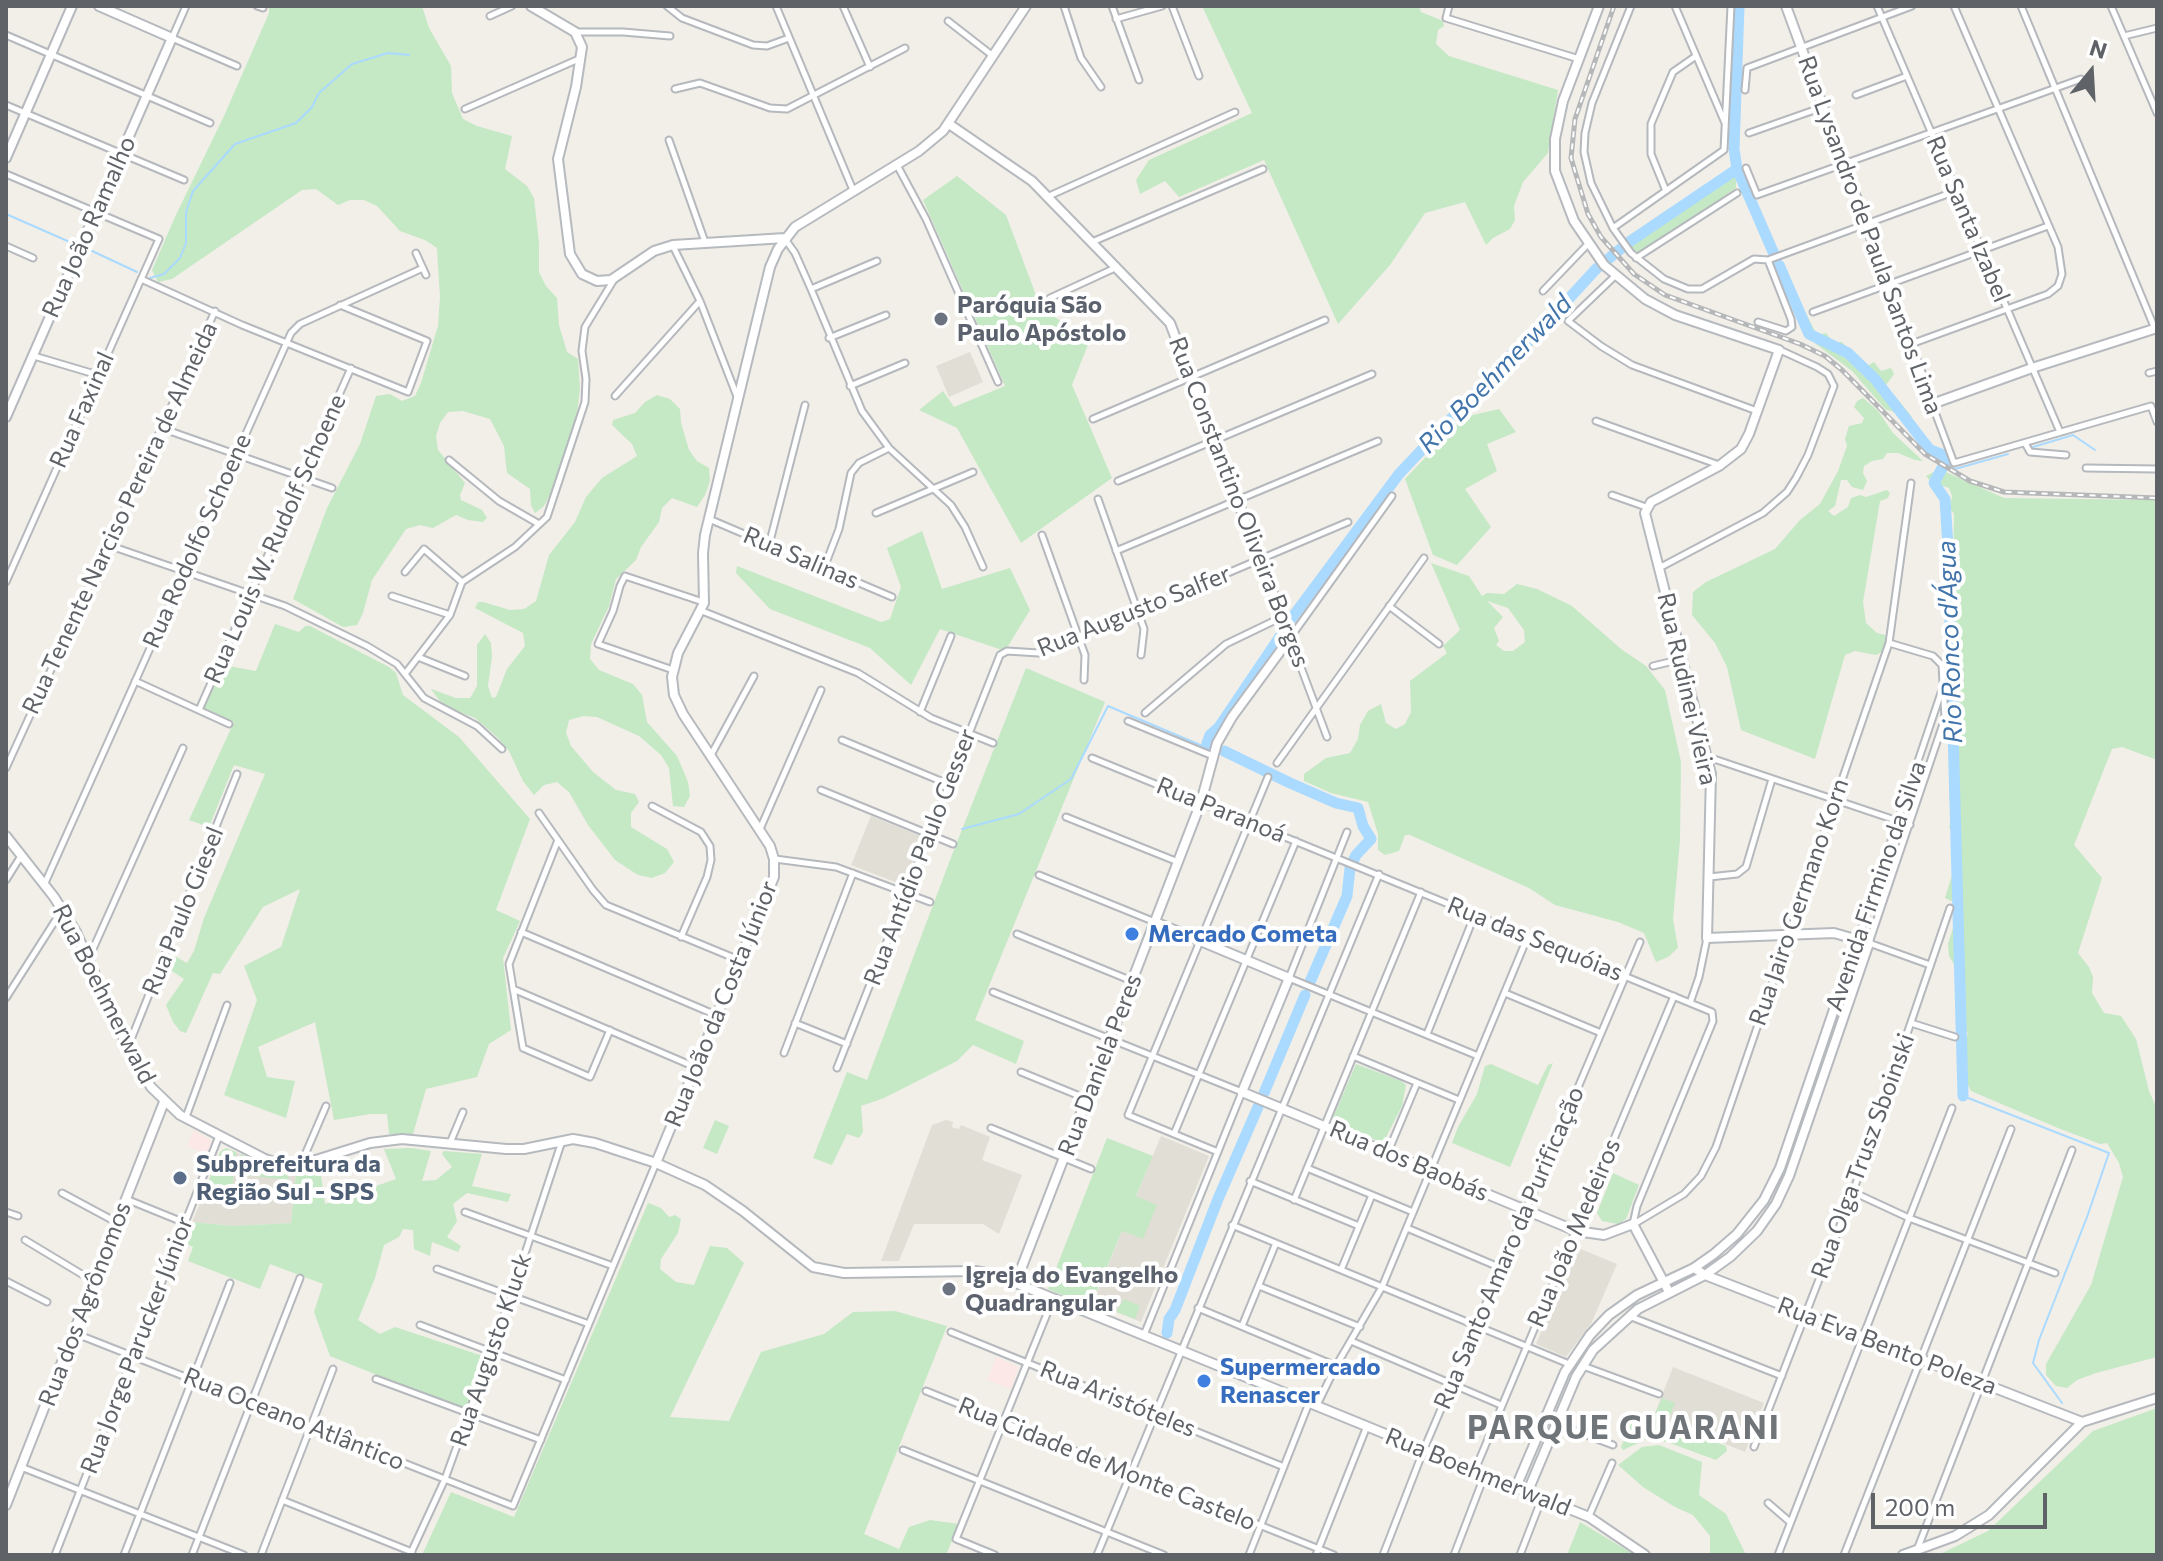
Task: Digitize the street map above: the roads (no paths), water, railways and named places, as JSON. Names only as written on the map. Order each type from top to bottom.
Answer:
[{"type":"street","points":[[6,158],[72,6]]},
{"type":"street","points":[[99,6],[237,66]]},
{"type":"street","points":[[172,38],[186,6]]},
{"type":"street","points":[[490,16],[512,6]]},
{"type":"street","points":[[531,6],[575,32],[670,36]]},
{"type":"street","points":[[667,6],[682,18],[753,45],[767,46],[789,38]]},
{"type":"street","points":[[776,6],[853,190]]},
{"type":"street","points":[[843,6],[870,67]]},
{"type":"street","points":[[993,743],[920,712],[869,678],[703,607],[625,576],[598,644],[673,670],[678,653],[703,607],[703,545],[770,267],[785,238],[805,220],[927,145],[949,124],[1026,6]]},
{"type":"street","points":[[1064,6],[1081,58],[1101,87]]},
{"type":"street","points":[[1112,6],[1139,80]]},
{"type":"street","points":[[1116,19],[1162,6]]},
{"type":"street","points":[[1172,6],[1199,76]]},
{"type":"street","points":[[1449,6],[1446,18],[1579,59]]},
{"type":"street","points":[[1599,6],[1559,115],[1554,156],[1563,198],[1588,244],[1615,276],[1664,310],[1779,350],[1828,374],[1834,386],[1808,455],[1787,492],[1755,518],[1658,568]]},
{"type":"street","points":[[1631,6],[1592,103],[1584,145],[1585,161],[1591,183],[1613,228],[1636,258],[1664,279],[1694,290],[1708,287],[1754,259],[1768,260],[1956,191]]},
{"type":"street","points":[[1675,6],[1725,124]]},
{"type":"street","points":[[1613,228],[1724,150],[1731,6]]},
{"type":"street","name":"Rua Lysandro de Paula Santos Lima","points":[[1786,6],[1954,463],[2025,443]]},
{"type":"street","name":"Rua Santa Izabel","points":[[1877,6],[2060,432]]},
{"type":"street","points":[[1745,90],[1747,68],[1912,6]]},
{"type":"street","points":[[1910,344],[2048,294],[2061,279],[2063,267],[1954,6]]},
{"type":"street","points":[[1932,404],[2156,329],[2021,6]]},
{"type":"street","points":[[2111,6],[2157,113]]},
{"type":"street","points":[[948,21],[994,56]]},
{"type":"street","points":[[2124,36],[2157,28]]},
{"type":"street","points":[[575,32],[581,43],[582,58],[558,159],[568,242],[574,264],[585,276],[601,281],[615,278],[654,251],[673,245],[785,238]]},
{"type":"street","points":[[6,35],[210,123]]},
{"type":"street","name":"Rua João Ramalho","points":[[6,417],[11,394],[33,355],[172,38]]},
{"type":"street","points":[[675,89],[700,83],[781,110],[793,107],[905,48]]},
{"type":"street","points":[[1666,191],[1651,154],[1651,124],[1673,72],[1696,56]]},
{"type":"street","points":[[465,109],[582,58]]},
{"type":"street","points":[[1856,95],[1907,76]]},
{"type":"street","points":[[1746,168],[1757,195],[2081,79]]},
{"type":"street","points":[[6,105],[184,180]]},
{"type":"street","points":[[1749,133],[1823,107]]},
{"type":"street","points":[[1048,197],[1235,112]]},
{"type":"street","name":"Rua Constantino Oliveira Borges","points":[[949,124],[1019,171],[1048,197],[1170,323],[1327,737]]},
{"type":"street","points":[[669,140],[706,243]]},
{"type":"street","points":[[896,164],[926,219],[998,382]]},
{"type":"street","points":[[1091,242],[1263,169]]},
{"type":"street","points":[[6,174],[96,212]]},
{"type":"street","points":[[1636,258],[1737,193]]},
{"type":"street","name":"Rua Faxinal","points":[[6,582],[159,239],[96,212]]},
{"type":"street","points":[[1813,312],[2048,226]]},
{"type":"street","points":[[785,238],[795,253],[829,338],[869,423],[889,448],[935,488],[961,519],[983,567]]},
{"type":"street","points":[[1543,291],[1588,244]]},
{"type":"street","points":[[673,245],[700,301],[739,401]]},
{"type":"street","points":[[6,246],[33,258]]},
{"type":"street","points":[[416,253],[426,275]]},
{"type":"street","points":[[1758,322],[1786,331],[1792,327],[1768,260]]},
{"type":"street","points":[[811,289],[877,261]]},
{"type":"street","name":"Rua Rodolfo Schoene","points":[[44,884],[287,341],[300,324],[423,268]]},
{"type":"street","points":[[1050,298],[1116,268]]},
{"type":"street","points":[[1615,276],[1568,321],[1632,365],[1757,411]]},
{"type":"street","points":[[405,674],[450,615],[462,582],[515,547],[549,514],[583,411],[586,379],[582,351],[585,327],[615,278]]},
{"type":"street","points":[[141,279],[242,325],[408,392],[427,341],[340,305]]},
{"type":"street","points":[[615,396],[700,301]]},
{"type":"street","name":"Rua Tenente Narciso Pereira de Almeida","points":[[6,768],[215,311]]},
{"type":"street","points":[[829,338],[886,315]]},
{"type":"street","points":[[1093,419],[1325,320]]},
{"type":"street","points":[[1612,495],[1646,507],[1719,466],[1741,449],[1779,350]]},
{"type":"street","points":[[33,355],[98,375]]},
{"type":"street","points":[[850,386],[905,363]]},
{"type":"street","name":"Rua Louis W. Rudolf Schoene","points":[[199,710],[351,368]]},
{"type":"street","points":[[2149,373],[2157,371]]},
{"type":"street","points":[[1118,481],[1372,374]]},
{"type":"street","points":[[769,545],[805,405]]},
{"type":"street","points":[[2066,455],[2030,452],[2025,443],[2151,406],[2157,422]]},
{"type":"street","points":[[1596,421],[1719,466]]},
{"type":"street","points":[[161,428],[332,488]]},
{"type":"street","points":[[1116,551],[1378,441]]},
{"type":"street","points":[[824,568],[839,529],[851,473],[859,463],[889,448]]},
{"type":"street","points":[[449,460],[499,501],[539,524]]},
{"type":"street","points":[[2086,468],[2157,469]]},
{"type":"street","points":[[876,513],[973,472]]},
{"type":"street","name":"Rua Jairo Germano Korn","points":[[1576,1231],[1604,1235],[1633,1224],[1684,1194],[1708,1165],[1889,643],[1911,483]]},
{"type":"street","points":[[1290,638],[1392,496]]},
{"type":"street","points":[[1098,499],[1144,629],[1141,655]]},
{"type":"street","name":"Rua Rudinei Vieira","points":[[1646,507],[1645,518],[1708,757],[1712,791],[1707,938],[1690,1003]]},
{"type":"street","name":"Rua Salinas","points":[[709,519],[892,597]]},
{"type":"street","name":"Rua Augusto Salfer","points":[[1007,651],[1035,654],[1348,522]]},
{"type":"street","points":[[1042,535],[1087,661],[1084,680]]},
{"type":"street","points":[[108,545],[303,614],[367,646],[389,658],[424,698],[477,726],[502,749]]},
{"type":"street","points":[[405,572],[424,549],[462,582]]},
{"type":"street","points":[[1277,763],[1424,558]]},
{"type":"street","points":[[392,596],[450,615]]},
{"type":"street","points":[[1389,606],[1439,644]]},
{"type":"street","points":[[1145,713],[1232,639],[1282,617]]},
{"type":"street","points":[[920,712],[951,636]]},
{"type":"street","name":"Rua Daniela Peres","points":[[1016,1282],[1201,802],[1223,730],[1290,638]]},
{"type":"street","points":[[1889,643],[1938,660],[1945,672],[1945,683]]},
{"type":"street","name":"Rua Antídio Paulo Gesser","points":[[837,1068],[997,658],[1007,651]]},
{"type":"street","points":[[418,657],[465,676]]},
{"type":"street","points":[[1653,666],[1682,659]]},
{"type":"street","name":"Rua João da Costa Júnior","points":[[513,1506],[772,885],[774,859],[760,830],[679,707],[672,684],[673,670]]},
{"type":"street","points":[[710,756],[754,676]]},
{"type":"street","points":[[135,681],[229,724]]},
{"type":"street","name":"Avenida Firmino da Silva","points":[[1516,1487],[1569,1364],[1590,1335],[1609,1315],[1637,1295],[1694,1268],[1737,1234],[1764,1200],[1780,1168],[1945,683]]},
{"type":"street","name":"Avenida Firmino da Silva","points":[[1528,1491],[1582,1366],[1602,1340],[1628,1316],[1705,1275],[1745,1245],[1772,1211],[1789,1176],[1944,727],[1945,683]]},
{"type":"street","points":[[760,830],[821,690]]},
{"type":"street","points":[[1128,721],[1213,756]]},
{"type":"street","points":[[842,740],[948,784]]},
{"type":"street","points":[[89,958],[183,748]]},
{"type":"street","points":[[1708,757],[1910,825]]},
{"type":"street","name":"Rua Paranoá","points":[[1092,758],[1353,864]]},
{"type":"street","name":"Rua Paulo Giesel","points":[[128,1048],[237,774]]},
{"type":"street","points":[[1218,1152],[1128,1115],[1268,777]]},
{"type":"street","points":[[1709,877],[1737,874],[1746,867],[1772,779]]},
{"type":"street","points":[[821,790],[953,844]]},
{"type":"street","points":[[652,806],[701,832],[710,846],[707,877],[681,937]]},
{"type":"street","points":[[539,813],[606,905],[740,961]]},
{"type":"street","points":[[1066,817],[1178,862]]},
{"type":"street","points":[[1144,1335],[1347,832]]},
{"type":"street","name":"Rua Boehmerwald","points":[[6,836],[62,909],[89,958],[128,1048],[143,1075],[164,1102],[186,1118],[273,1162],[300,1165],[379,1141],[413,1139],[524,1149],[562,1141],[586,1141],[694,1178],[715,1190],[802,1260],[820,1270],[844,1273],[975,1271],[1016,1282],[1589,1517],[1645,1555]]},
{"type":"street","points":[[558,840],[509,964],[523,1048],[590,1077],[610,1030]]},
{"type":"street","points":[[1174,1134],[1296,841]]},
{"type":"street","points":[[6,880],[21,855]]},
{"type":"street","points":[[774,859],[825,864],[930,902]]},
{"type":"street","name":"Rua das Sequóias","points":[[1353,864],[1714,1015],[1637,1206],[1633,1224]]},
{"type":"street","points":[[784,1053],[853,873]]},
{"type":"street","points":[[1097,1555],[1379,874]]},
{"type":"street","points":[[1039,875],[1478,1056]]},
{"type":"street","points":[[1294,1200],[1421,892]]},
{"type":"street","name":"Rua Olga Trusz Sboinski","points":[[1754,1447],[1853,1192],[1950,908]]},
{"type":"street","points":[[6,998],[62,909]]},
{"type":"street","points":[[1867,912],[1879,916]]},
{"type":"street","points":[[1427,1034],[1475,914]]},
{"type":"street","points":[[521,932],[717,1016]]},
{"type":"street","points":[[1707,938],[1834,933],[1930,965]]},
{"type":"street","points":[[1017,934],[1132,981]]},
{"type":"street","points":[[1249,1555],[1313,1404],[1382,1287],[1528,936]]},
{"type":"street","name":"Rua Santo Amaro da Purificação","points":[[1383,1555],[1424,1449],[1640,942]]},
{"type":"street","points":[[513,989],[696,1067]]},
{"type":"street","points":[[993,992],[1242,1092]]},
{"type":"street","points":[[1505,993],[1601,1033]]},
{"type":"street","name":"Rua João Medeiros","points":[[1475,1470],[1674,996]]},
{"type":"street","points":[[186,1118],[227,1005]]},
{"type":"street","points":[[795,1023],[847,1044]]},
{"type":"street","points":[[1911,1023],[1955,1037]]},
{"type":"street","points":[[1353,1056],[1460,1100]]},
{"type":"street","points":[[1021,1072],[1087,1099]]},
{"type":"street","points":[[1388,1152],[1417,1083]]},
{"type":"street","points":[[1806,1090],[1817,1094]]},
{"type":"street","name":"Rua dos Baobás","points":[[1242,1092],[1576,1231]]},
{"type":"street","name":"Rua dos Agrônomos","points":[[6,1505],[164,1102]]},
{"type":"street","points":[[300,1165],[326,1106]]},
{"type":"street","points":[[1778,1555],[1952,1108]]},
{"type":"street","points":[[450,1143],[463,1112]]},
{"type":"street","points":[[991,1128],[1091,1169]]},
{"type":"street","points":[[1844,1555],[2011,1129]]},
{"type":"street","name":"Rua Jorge Parucker Júnior","points":[[55,1555],[219,1136]]},
{"type":"street","name":"Rua Augusto Kluck","points":[[411,1553],[445,1479],[511,1296],[562,1141]]},
{"type":"street","points":[[1917,1551],[2072,1150]]},
{"type":"street","points":[[1307,1168],[1414,1212]]},
{"type":"street","points":[[1250,1181],[1359,1226]]},
{"type":"street","points":[[1853,1192],[1909,1218],[2055,1273]]},
{"type":"street","points":[[62,1193],[117,1223]]},
{"type":"street","points":[[1341,1270],[1372,1195]]},
{"type":"street","points":[[126,1199],[185,1223]]},
{"type":"street","points":[[6,1212],[18,1216]]},
{"type":"street","points":[[465,1212],[613,1266]]},
{"type":"street","points":[[1633,1224],[1669,1292]]},
{"type":"street","points":[[1232,1225],[1569,1364]]},
{"type":"street","points":[[1407,1228],[1501,1268]]},
{"type":"street","points":[[25,1240],[94,1282]]},
{"type":"street","points":[[1242,1326],[1276,1243]]},
{"type":"street","name":"Rua Eva Bento Poleza","points":[[1694,1268],[1705,1275],[2082,1422]]},
{"type":"street","points":[[437,1269],[589,1324]]},
{"type":"street","points":[[192,1555],[300,1278]]},
{"type":"street","points":[[6,1281],[47,1302]]},
{"type":"street","points":[[124,1555],[230,1283]]},
{"type":"street","points":[[1259,1286],[1360,1327]]},
{"type":"street","points":[[995,1555],[956,1539],[1054,1298]]},
{"type":"street","points":[[1198,1308],[1336,1366]]},
{"type":"street","points":[[1628,1316],[1782,1376]]},
{"type":"street","points":[[420,1325],[566,1380]]},
{"type":"street","name":"Rua Aristóteles","points":[[951,1332],[1284,1467]]},
{"type":"street","name":"Rua Oceano Atlântico","points":[[74,1333],[513,1506]]},
{"type":"street","points":[[1351,1341],[1502,1405]]},
{"type":"street","points":[[1582,1366],[1659,1394]]},
{"type":"street","points":[[261,1555],[333,1369]]},
{"type":"street","points":[[376,1379],[541,1440]]},
{"type":"street","name":"Rua Cidade de Monte Castelo","points":[[926,1391],[1261,1526],[1317,1552],[1334,1555]]},
{"type":"street","points":[[1903,1555],[1955,1536],[1989,1515],[2082,1422],[2157,1398]]},
{"type":"street","points":[[1556,1424],[1613,1445]]},
{"type":"street","points":[[1317,1552],[1367,1426]]},
{"type":"street","points":[[903,1450],[1164,1555]]},
{"type":"street","points":[[1589,1517],[1612,1463]]},
{"type":"street","points":[[21,1467],[244,1555]]},
{"type":"street","points":[[1454,1555],[1485,1474]]},
{"type":"street","points":[[1520,1555],[1542,1497]]},
{"type":"street","points":[[282,1500],[411,1553]]},
{"type":"street","points":[[1768,1503],[1790,1522]]},
{"type":"waterway","points":[[1739,6],[1734,149],[1737,169],[1774,254]]},
{"type":"waterway","points":[[150,278],[164,274],[180,258],[186,243],[186,212],[193,191],[235,144],[296,123],[312,107],[319,93],[352,64],[388,53],[409,55]]},
{"type":"waterway","name":"Rio Boehmerwald","points":[[1291,619],[1399,474],[1596,269],[1629,242],[1737,169]]},
{"type":"waterway","points":[[6,214],[72,243]]},
{"type":"waterway","points":[[90,250],[137,272]]},
{"type":"waterway","name":"Rio Ronco d'Água","points":[[1779,265],[1809,334],[1848,353],[1875,379],[1930,450],[1946,456],[1934,483],[1945,499],[1948,547],[1963,1096]]},
{"type":"waterway","points":[[2033,447],[2073,435],[2095,450]]},
{"type":"waterway","points":[[1946,461],[1948,467],[1955,469],[2008,454]]},
{"type":"waterway","name":"Rio Boehmerwald","points":[[1209,744],[1210,735],[1219,727],[1281,635]]},
{"type":"waterway","points":[[962,829],[1019,814],[1071,779],[1108,706],[1205,747],[1207,743]]},
{"type":"waterway","name":"Rio Boehmerwald","points":[[1224,751],[1336,803],[1358,808],[1371,839],[1356,855],[1350,868],[1347,896],[1310,982]]},
{"type":"waterway","name":"Rio Boehmerwald","points":[[1264,1093],[1305,995]]},
{"type":"waterway","points":[[1963,1096],[2109,1153],[2033,1363],[2062,1403]]},
{"type":"waterway","name":"Rio Boehmerwald","points":[[1167,1333],[1169,1319],[1258,1107]]},
{"type":"railway","points":[[1614,6],[1575,119],[1571,158],[1588,214],[1601,237],[1634,274],[1665,295],[1825,356],[1925,454],[1970,481],[2004,492],[2157,498]]},
{"type":"place","name":"Paróquia São Paulo Apóstolo","points":[[941,319]]},
{"type":"place","name":"Mercado Cometa","points":[[1132,934]]},
{"type":"place","name":"Subprefeitura da Região Sul - SPS","points":[[180,1178]]},
{"type":"place","name":"Igreja do Evangelho Quadrangular","points":[[949,1289]]},
{"type":"place","name":"Supermercado Renascer","points":[[1204,1381]]},
{"type":"district","name":"PARQUE GUARANI","points":[[1624,1428]]}]
